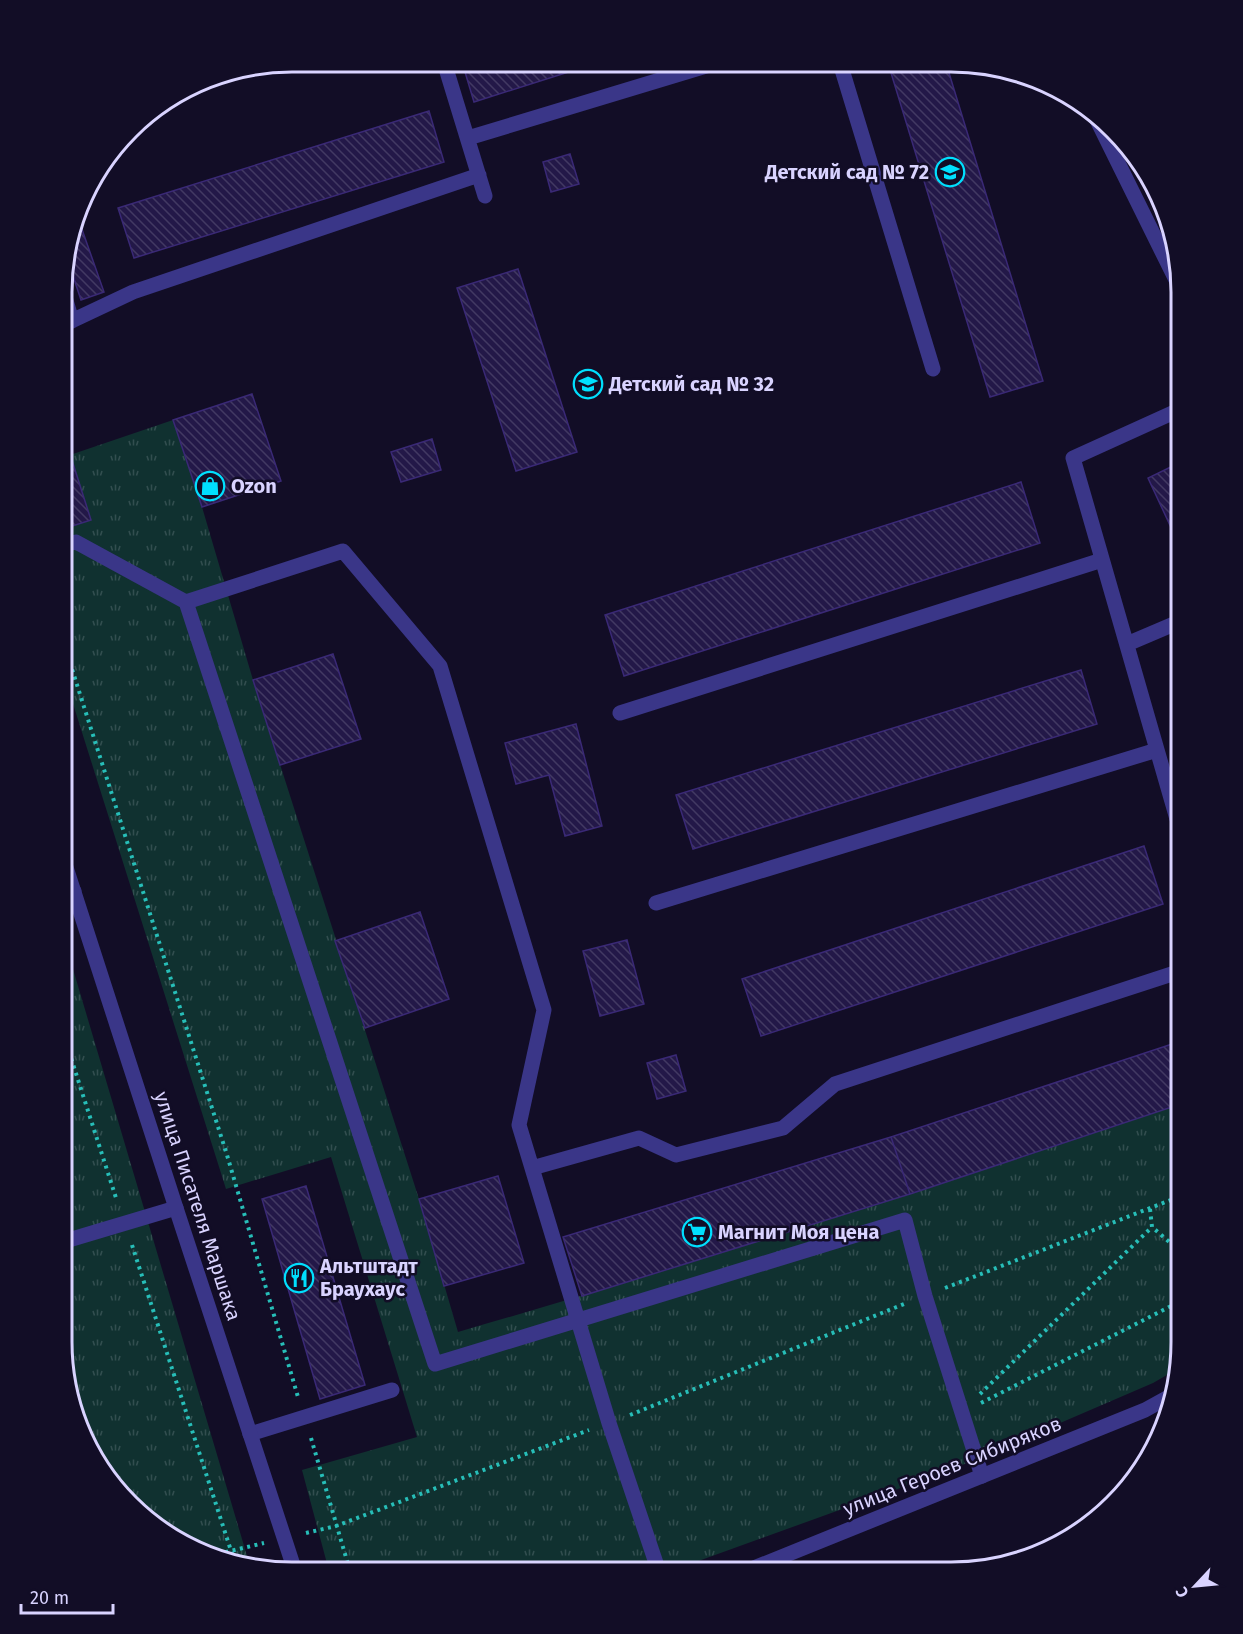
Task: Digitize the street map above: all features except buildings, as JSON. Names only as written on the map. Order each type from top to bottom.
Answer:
[{"type":"street","points":[[447,72],[485,196]]},
{"type":"street","points":[[468,138],[686,72]]},
{"type":"street","points":[[843,72],[933,369]]},
{"type":"street","points":[[1103,133],[1170,267]]},
{"type":"street","points":[[72,321],[133,292],[479,175]]},
{"type":"street","points":[[1171,414],[1073,458],[1171,798]]},
{"type":"street","points":[[72,543],[76,542],[186,602],[435,1364],[905,1220],[925,1296],[982,1476]]},
{"type":"street","points":[[186,602],[343,551],[440,666],[544,1010],[519,1125],[609,1423],[656,1562]]},
{"type":"street","points":[[620,713],[1102,561]]},
{"type":"street","points":[[1127,644],[1171,625]]},
{"type":"street","points":[[656,903],[1157,750]]},
{"type":"street","name":"улица Писателя Маршака","points":[[72,905],[176,1208],[292,1562]]},
{"type":"street","points":[[532,1168],[639,1138],[676,1155],[783,1128],[836,1084],[1171,974]]},
{"type":"street","points":[[72,1239],[176,1208]]},
{"type":"street","points":[[250,1434],[392,1390]]},
{"type":"street","name":"улица Героев Сибиряков","points":[[769,1562],[1145,1410],[1164,1400]]},
{"type":"path","points":[[72,669],[227,1155],[347,1562]]},
{"type":"path","points":[[72,1061],[232,1554]]},
{"type":"path","points":[[226,1552],[336,1526],[609,1423],[1171,1200]]},
{"type":"path","points":[[1150,1209],[1152,1227],[1171,1243]]},
{"type":"path","points":[[962,1412],[1152,1227]]},
{"type":"path","points":[[962,1412],[1171,1306]]},
{"type":"green space","points":[[173,420],[202,507],[253,680],[419,1199],[458,1332],[730,1250],[1171,1107],[1171,1357],[1169,1374],[1153,1383],[953,1469],[696,1562],[327,1562],[302,1470],[417,1437],[331,1157],[226,1189],[72,701],[72,526],[91,520],[72,461],[72,454]]},
{"type":"green space","points":[[72,966],[248,1558],[221,1550],[182,1533],[136,1498],[101,1452],[79,1399],[72,1357]]},
{"type":"place","name":"Детский сад № 72","points":[[950,172]]},
{"type":"place","name":"Детский сад № 32","points":[[588,384]]},
{"type":"place","name":"Ozon","points":[[210,486]]},
{"type":"place","name":"Магнит Моя цена","points":[[697,1232]]},
{"type":"place","name":"Альтштадт Браухаус","points":[[299,1278]]}]
